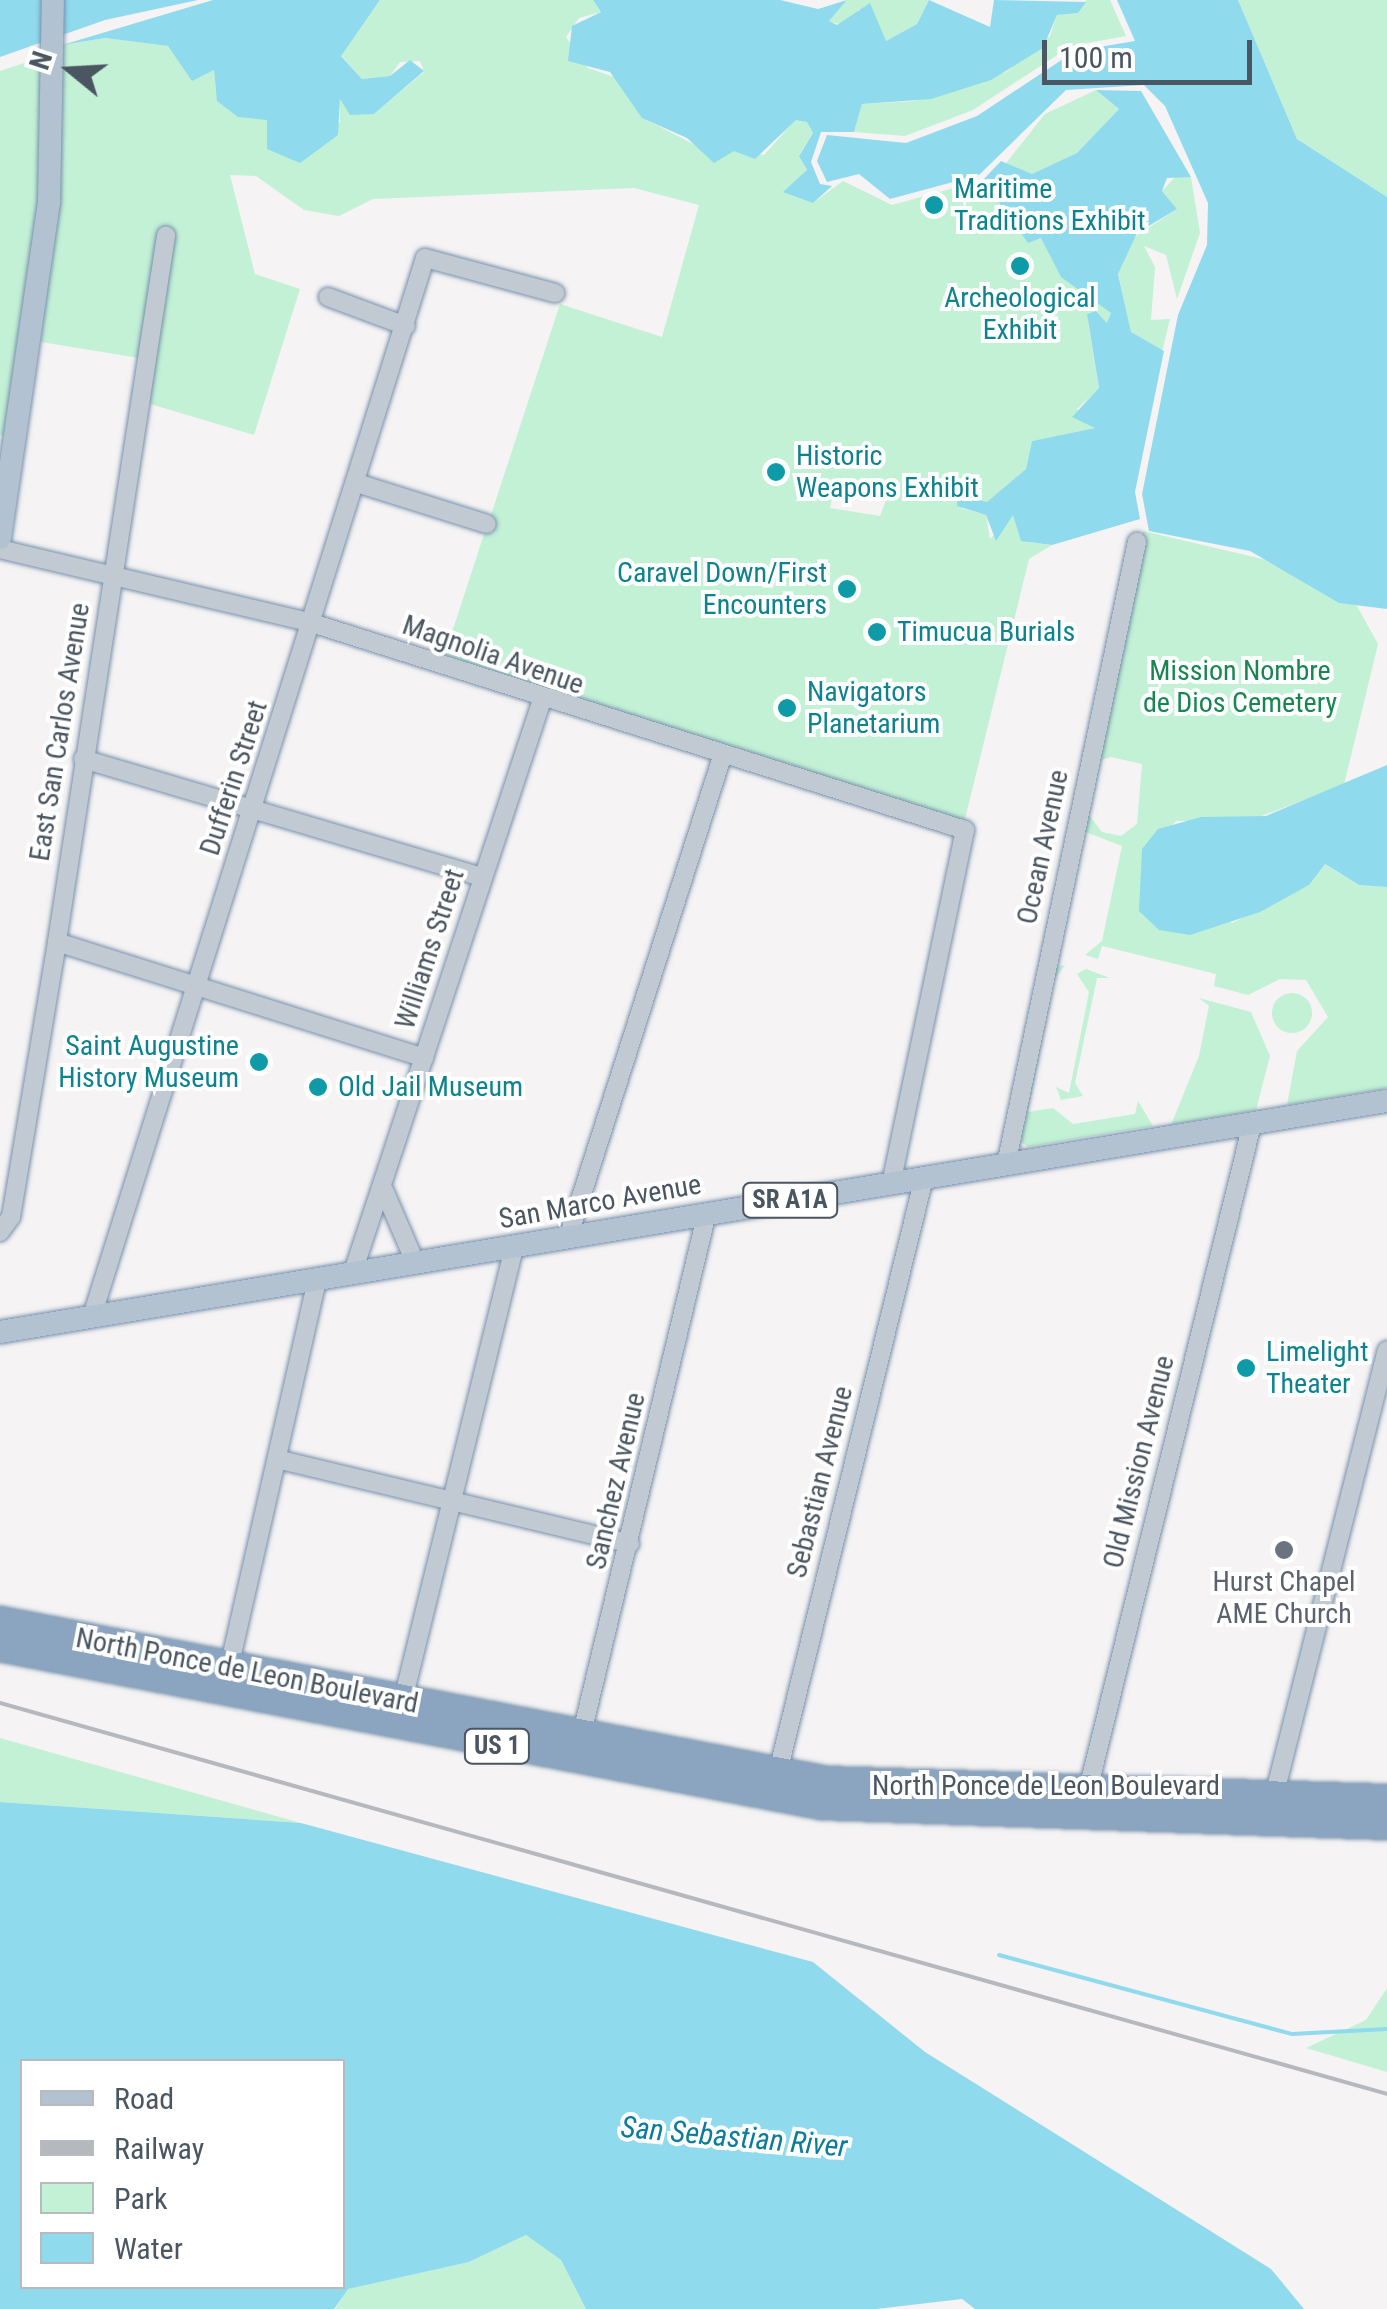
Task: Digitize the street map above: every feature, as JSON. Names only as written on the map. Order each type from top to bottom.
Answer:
[{"type":"highway","name":"North Ponce de Leon Boulevard","points":[[0,1622],[226,1679],[925,1814],[1085,1802],[1387,1799]]},
{"type":"highway","name":"North Ponce de Leon Boulevard","points":[[0,1647],[226,1679]]},
{"type":"highway","name":"North Ponce de Leon Boulevard","points":[[1272,1801],[1387,1825]]},
{"type":"main road","points":[[0,538],[41,282],[54,0]]},
{"type":"main road","name":"San Marco Avenue","points":[[0,1332],[93,1313],[1387,1101]]},
{"type":"main road","points":[[0,1322],[27,1324]]},
{"type":"street","name":"East San Carlos Avenue","points":[[0,1232],[11,1217],[166,236]]},
{"type":"street","name":"Dufferin Street","points":[[93,1313],[425,258],[556,293]]},
{"type":"street","points":[[328,297],[406,326]]},
{"type":"street","points":[[357,483],[487,524]]},
{"type":"street","name":"Ocean Avenue","points":[[1006,1165],[1136,542]]},
{"type":"street","name":"Magnolia Avenue","points":[[0,549],[113,572],[312,623],[721,760],[965,830],[891,1184]]},
{"type":"street","name":"Williams Street","points":[[353,1272],[542,700]]},
{"type":"street","points":[[84,759],[482,877]]},
{"type":"street","points":[[568,1238],[721,760]]},
{"type":"street","points":[[56,942],[424,1058]]},
{"type":"street","name":"Old Mission Avenue","points":[[1085,1802],[1252,1124]]},
{"type":"street","name":"Sebastian Avenue","points":[[774,1786],[924,1178]]},
{"type":"street","points":[[384,1186],[389,1218],[415,1262]]},
{"type":"street","name":"Sanchez Avenue","points":[[578,1749],[707,1213]]},
{"type":"street","points":[[399,1714],[514,1247]]},
{"type":"street","points":[[226,1679],[318,1277]]},
{"type":"street","points":[[1272,1801],[1387,1350]]},
{"type":"street","points":[[277,1460],[630,1544]]},
{"type":"green space","points":[[380,0],[593,0],[601,12],[579,18],[566,37],[588,68],[617,78],[643,118],[695,145],[764,155],[796,119],[807,122],[813,133],[799,155],[807,171],[798,193],[813,203],[843,181],[892,205],[983,180],[1028,242],[1042,238],[1061,276],[1111,312],[1108,324],[1100,315],[1088,321],[1099,389],[1077,409],[1095,428],[1032,441],[1026,469],[987,503],[961,508],[986,515],[990,539],[1013,515],[1027,542],[1052,545],[1029,559],[964,823],[443,660],[485,531],[493,533],[490,518],[560,304],[662,337],[699,205],[634,188],[373,199],[339,216],[304,210],[256,176],[230,175],[255,274],[300,289],[254,435],[147,403],[174,230],[159,228],[139,358],[41,342],[62,45],[105,38],[168,46],[193,80],[214,70],[216,89],[234,108],[260,115],[311,151],[340,122],[340,97],[374,114],[424,72],[420,61],[400,62],[390,76],[362,79],[341,55]],"holes":[[[858,486],[888,495],[880,516],[830,508],[833,494]]]},
{"type":"green space","points":[[847,0],[929,0],[917,24],[886,41],[859,9],[848,25],[828,22]]},
{"type":"green space","points":[[1086,0],[1110,0],[1126,36],[1071,46],[973,110],[905,136],[854,132],[862,104],[914,101],[1006,72],[1050,36],[1057,15],[1078,13]]},
{"type":"green space","points":[[1238,0],[1387,0],[1387,197],[1297,139]]},
{"type":"green space","points":[[46,56],[45,146],[9,437],[0,435],[0,71]]},
{"type":"green space","points":[[1096,90],[1119,109],[1077,153],[1033,174],[1003,167],[1045,114]]},
{"type":"green space","points":[[1178,174],[1191,177],[1200,233],[1177,299],[1166,255],[1144,246],[1155,267],[1151,320],[1170,319],[1162,352],[1131,333],[1118,273],[1133,238],[1177,209],[1162,191]]},
{"type":"green space","name":"Mission Nombre de Dios Cemetery","points":[[1143,531],[1279,563],[1357,606],[1378,644],[1344,785],[1248,821],[1177,821],[1142,849],[1232,923],[1309,885],[1324,864],[1359,885],[1387,887],[1387,1088],[1287,1105],[1297,1051],[1328,1017],[1306,980],[1280,979],[1248,995],[1214,986],[1216,974],[1102,946],[1098,959],[1085,955],[1102,941],[1122,846],[1083,831]],"holes":[[[1111,757],[1142,764],[1137,824],[1121,836],[1102,832],[1089,815],[1101,760]]]},
{"type":"green space","points":[[1065,965],[1054,980],[1028,1112],[1053,1108],[1073,1124],[1135,1114],[1138,1101],[1153,1126],[1028,1147],[1020,1141],[1055,967]]},
{"type":"green space","points":[[1086,969],[1110,978],[1097,978],[1075,1083],[1083,1096],[1061,1100],[1056,1087],[1069,1093],[1089,992],[1077,974]]},
{"type":"green space","points":[[1292,993],[1306,999],[1312,1013],[1306,1027],[1292,1033],[1278,1027],[1272,1013],[1278,999]]},
{"type":"green space","points":[[1199,998],[1251,1012],[1270,1056],[1256,1110],[1171,1125],[1199,1056],[1209,1006]]},
{"type":"green space","points":[[0,1738],[301,1823],[0,1802]]},
{"type":"green space","points":[[1387,1988],[1387,2072],[1306,2048],[1366,2020]]},
{"type":"green space","points":[[526,2235],[561,2260],[586,2309],[335,2309],[347,2289],[469,2262]]},
{"type":"water","points":[[0,0],[198,0],[105,20],[0,57]]},
{"type":"water","points":[[213,0],[380,0],[341,56],[362,79],[390,76],[410,60],[424,71],[374,114],[350,115],[340,99],[338,135],[300,163],[267,149],[267,120],[238,117],[217,101],[214,70],[192,81],[168,46],[105,38],[62,45]]},
{"type":"water","points":[[593,0],[780,0],[818,9],[847,0],[829,21],[837,25],[870,3],[886,41],[917,24],[929,0],[990,27],[994,0],[1086,2],[1078,13],[1057,15],[1043,48],[991,80],[931,99],[862,104],[854,132],[821,132],[811,162],[820,184],[832,186],[813,203],[783,192],[807,170],[799,156],[813,133],[807,122],[796,120],[755,159],[734,151],[714,163],[687,138],[642,118],[610,72],[568,61],[572,26],[601,12]]},
{"type":"water","points":[[1117,0],[1238,0],[1297,139],[1387,197],[1387,609],[1339,603],[1250,551],[1149,531],[1142,494],[1178,315],[1207,245],[1208,203],[1165,106],[1144,85],[1066,90],[979,175],[890,199],[859,174],[827,182],[817,161],[827,135],[906,143],[977,116],[1075,51],[1135,41]]},
{"type":"water","points":[[1096,90],[1141,91],[1191,177],[1167,178],[1162,191],[1177,209],[1137,233],[1118,274],[1131,332],[1164,351],[1135,492],[1140,519],[1052,545],[1021,541],[1013,515],[996,541],[986,515],[957,506],[958,496],[987,502],[1026,469],[1032,441],[1095,428],[1072,417],[1099,388],[1087,314],[1096,311],[1107,323],[1111,313],[1061,277],[1041,238],[1028,243],[983,180],[1001,161],[1032,174],[1077,153],[1119,109]]},
{"type":"water","points":[[1387,765],[1387,887],[1359,885],[1325,864],[1309,885],[1260,912],[1190,935],[1159,930],[1139,911],[1142,849],[1158,829],[1201,817],[1266,816]]},
{"type":"water","name":"San Sebastian River","points":[[0,1802],[301,1823],[813,1962],[925,2052],[1271,2269],[1304,2309],[975,2309],[962,2299],[876,2309],[586,2309],[561,2260],[526,2235],[469,2262],[348,2289],[334,2309],[0,2309]]},
{"type":"waterway","points":[[999,1955],[1292,2034],[1387,2029]]},
{"type":"railway","points":[[0,1703],[1387,2094]]},
{"type":"place","name":"Maritime Traditions Exhibit","points":[[934,205]]},
{"type":"place","name":"Archeological Exhibit","points":[[1020,266]]},
{"type":"place","name":"Historic Weapons Exhibit","points":[[776,472]]},
{"type":"place","name":"Caravel Down/First Encounters","points":[[847,589]]},
{"type":"place","name":"Timucua Burials","points":[[877,632]]},
{"type":"place","name":"Navigators Planetarium","points":[[787,708]]},
{"type":"place","name":"Saint Augustine History Museum","points":[[259,1062]]},
{"type":"place","name":"Old Jail Museum","points":[[318,1087]]},
{"type":"place","name":"Limelight Theater","points":[[1246,1368]]},
{"type":"place","name":"Hurst Chapel AME Church","points":[[1284,1550]]}]
